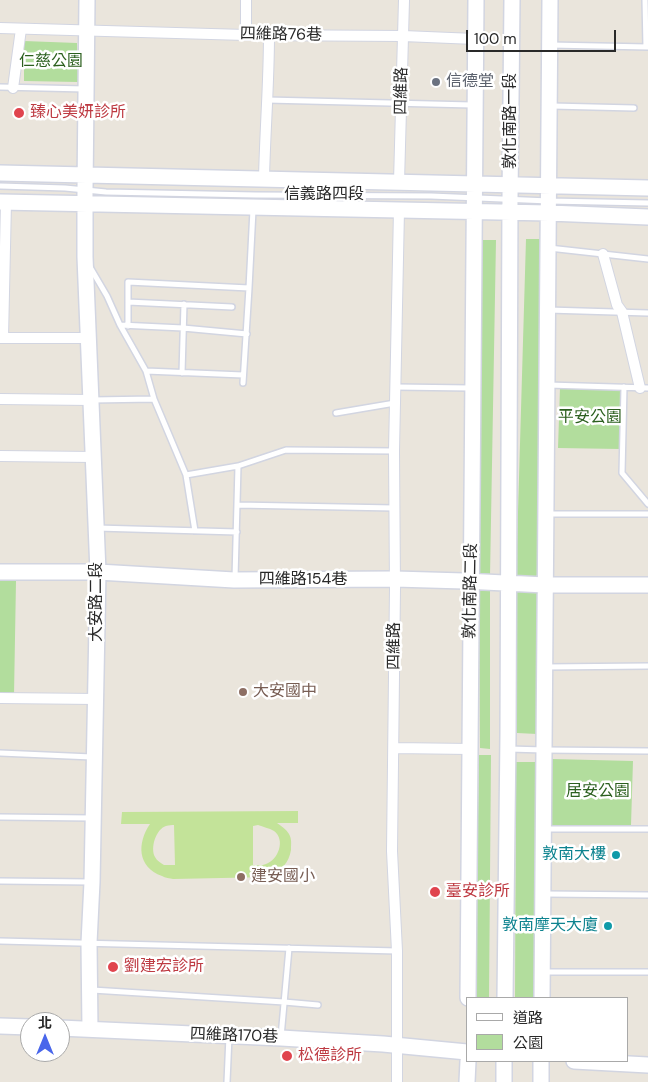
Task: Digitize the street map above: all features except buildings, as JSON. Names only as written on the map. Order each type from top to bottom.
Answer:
[{"type":"main road","name":"大安路二段","points":[[87,0],[85,257],[98,572],[92,882],[89,943],[90,1029]]},
{"type":"main road","points":[[475,198],[476,0]]},
{"type":"main road","name":"敦化南路一段","points":[[510,199],[512,0]]},
{"type":"main road","points":[[542,997],[550,0]]},
{"type":"main road","name":"信義路四段","points":[[0,173],[85,189],[253,207],[398,210],[475,198],[549,200],[648,188]]},
{"type":"main road","name":"信義路四段","points":[[3,202],[85,189],[264,179],[399,182],[475,198],[549,200],[648,217]]},
{"type":"main road","name":"敦化南路二段","points":[[468,997],[475,198]]},
{"type":"main road","points":[[505,997],[510,199]]},
{"type":"main road","name":"四維路154巷","points":[[0,572],[98,572],[234,580],[395,579],[545,585],[648,585]]},
{"type":"main road","points":[[0,1026],[20,1027]]},
{"type":"main road","name":"四維路170巷","points":[[70,1028],[281,1038],[397,1045],[466,1052]]},
{"type":"main road","points":[[468,1062],[468,1082]]},
{"type":"main road","points":[[504,1062],[504,1082]]},
{"type":"main road","points":[[541,1062],[541,1082]]},
{"type":"main road","points":[[592,1062],[648,1065]]},
{"type":"street","points":[[246,0],[246,35]]},
{"type":"street","name":"四維路","points":[[399,182],[404,0]]},
{"type":"street","name":"四維路76巷","points":[[0,28],[269,36],[403,36],[475,39]]},
{"type":"street","points":[[13,88],[20,29]]},
{"type":"street","points":[[264,179],[269,36]]},
{"type":"street","points":[[3,202],[2,338],[89,338]]},
{"type":"street","name":"四維路","points":[[397,1082],[397,951],[392,850],[395,579],[394,451],[398,210]]},
{"type":"street","points":[[604,254],[617,305],[622,312],[644,388]]},
{"type":"street","points":[[0,399],[92,400]]},
{"type":"street","points":[[0,456],[94,457]]},
{"type":"street","points":[[0,698],[96,700]]},
{"type":"street","points":[[394,748],[470,749]]},
{"type":"lane","points":[[550,45],[647,47],[645,0]]},
{"type":"lane","points":[[0,87],[86,89]]},
{"type":"lane","points":[[267,100],[475,105]]},
{"type":"lane","points":[[549,106],[634,108]]},
{"type":"lane","name":"信義路四段","points":[[0,186],[114,192],[475,198]]},
{"type":"lane","name":"信義路四段","points":[[549,200],[648,203]]},
{"type":"lane","points":[[243,383],[253,207]]},
{"type":"lane","points":[[548,248],[648,259]]},
{"type":"lane","points":[[85,257],[146,371],[154,399],[186,474],[195,531]]},
{"type":"lane","points":[[128,326],[128,282],[249,288]]},
{"type":"lane","points":[[128,302],[232,307]]},
{"type":"lane","points":[[182,373],[184,304]]},
{"type":"lane","points":[[548,310],[648,313]]},
{"type":"lane","points":[[120,325],[246,334]]},
{"type":"lane","points":[[146,371],[243,376]]},
{"type":"lane","points":[[547,385],[644,388]]},
{"type":"lane","points":[[396,387],[473,388]]},
{"type":"lane","points":[[624,387],[622,473],[648,504]]},
{"type":"lane","points":[[92,400],[154,399]]},
{"type":"lane","points":[[336,413],[395,403]]},
{"type":"lane","points":[[186,474],[238,466],[286,450],[394,451]]},
{"type":"lane","points":[[234,580],[238,466]]},
{"type":"lane","points":[[237,505],[394,508]]},
{"type":"lane","points":[[546,514],[648,514]]},
{"type":"lane","points":[[96,528],[237,532]]},
{"type":"lane","points":[[545,667],[648,666]]},
{"type":"lane","points":[[508,748],[648,752]]},
{"type":"lane","points":[[0,753],[94,757]]},
{"type":"lane","points":[[0,817],[93,818]]},
{"type":"lane","points":[[543,829],[648,829]]},
{"type":"lane","points":[[0,882],[92,882]]},
{"type":"lane","points":[[543,894],[648,895]]},
{"type":"lane","points":[[0,942],[397,951]]},
{"type":"lane","points":[[281,1038],[289,948]]},
{"type":"lane","points":[[542,972],[648,972]]},
{"type":"lane","points":[[90,990],[284,1002],[318,1006]]},
{"type":"lane","points":[[226,1082],[229,1036]]},
{"type":"green space","name":"仁慈公園","points":[[24,41],[77,43],[78,82],[24,81]]},
{"type":"green space","points":[[526,239],[541,239],[540,579],[516,580]]},
{"type":"green space","points":[[481,240],[496,240],[490,576],[479,575]]},
{"type":"green space","name":"平安公園","points":[[560,388],[621,389],[620,449],[558,448]]},
{"type":"green space","points":[[0,580],[16,581],[14,695],[0,694]]},
{"type":"green space","points":[[540,589],[537,734],[517,733],[516,590]]},
{"type":"green space","points":[[479,590],[490,590],[490,749],[480,748]]},
{"type":"green space","points":[[479,755],[491,755],[489,997],[475,997]]},
{"type":"green space","name":"居安公園","points":[[552,759],[633,761],[631,825],[551,825]]},
{"type":"green space","points":[[516,762],[537,762],[534,997],[515,997]]},
{"type":"green space","points":[[298,811],[298,823],[277,823],[289,834],[291,850],[284,866],[270,877],[173,879],[154,872],[144,861],[141,846],[150,824],[121,824],[122,812]],"holes":[[[174,825],[175,865],[164,865],[155,857],[153,849],[155,839],[162,828]],[[258,825],[274,831],[280,839],[277,854],[270,862],[264,865],[253,865],[253,826]]]},
{"type":"place","name":"信德堂","points":[[436,82]]},
{"type":"place","name":"臻心美妍診所","points":[[19,113]]},
{"type":"place","name":"大安國中","points":[[243,692]]},
{"type":"place","name":"敦南大樓","points":[[616,855]]},
{"type":"place","name":"建安國小","points":[[241,877]]},
{"type":"place","name":"臺安診所","points":[[435,892]]},
{"type":"place","name":"敦南摩天大廈","points":[[608,926]]},
{"type":"place","name":"劉建宏診所","points":[[113,967]]},
{"type":"place","name":"松德診所","points":[[287,1056]]}]
